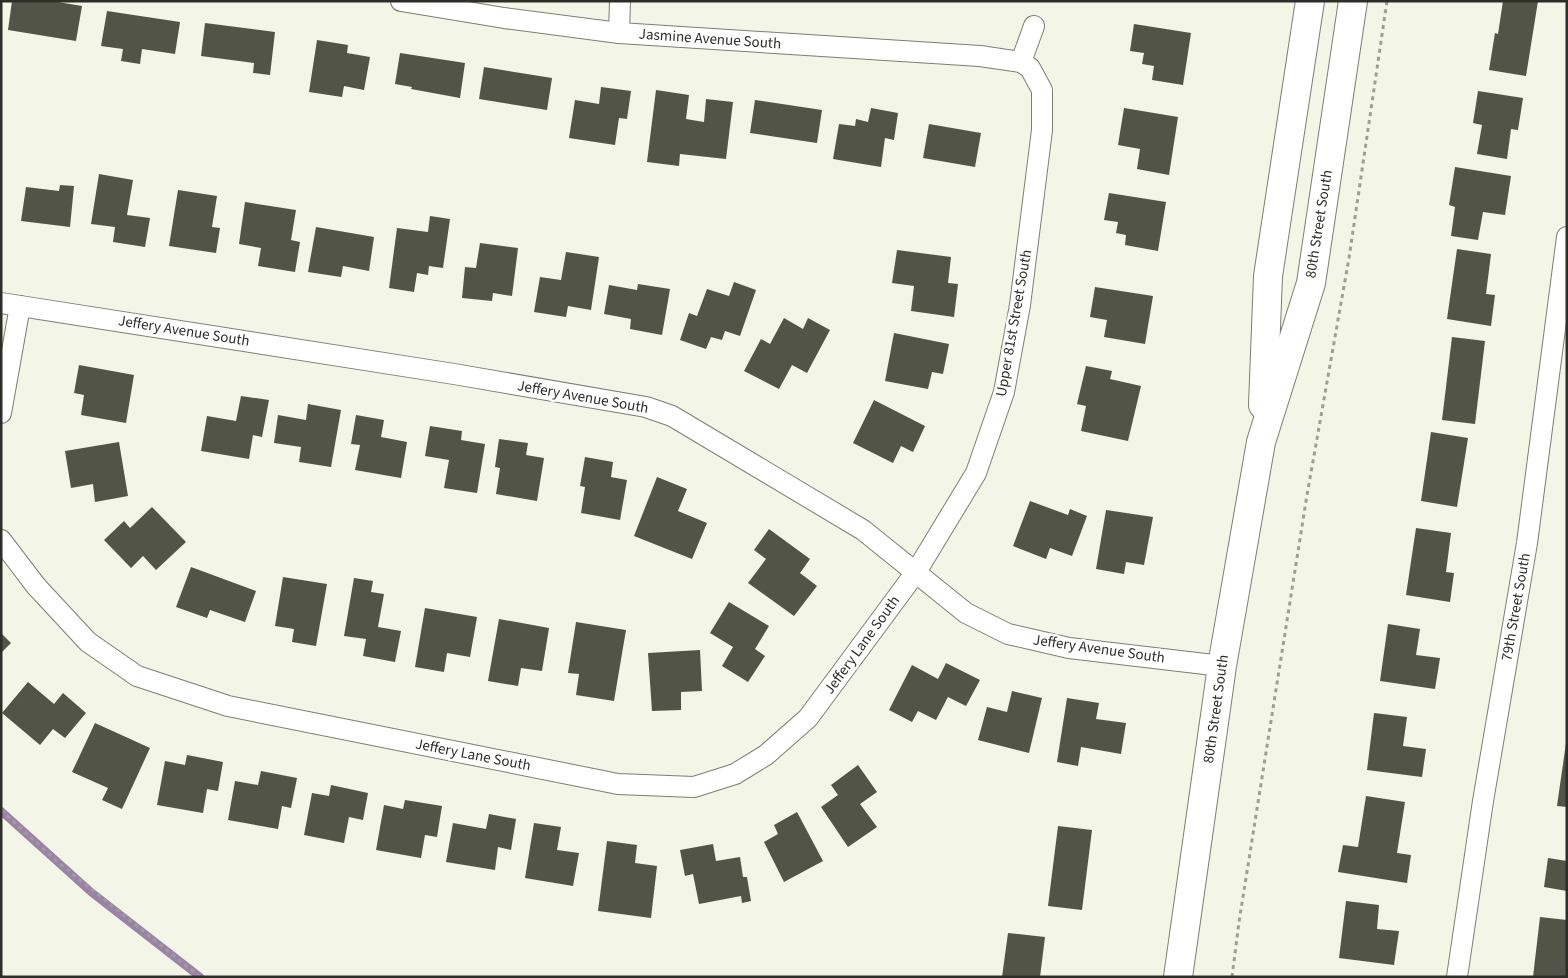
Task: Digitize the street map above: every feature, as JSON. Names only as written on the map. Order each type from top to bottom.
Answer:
[{"type":"main road","name":"80th Street South","points":[[1178,977],[1222,666],[1261,442],[1268,276],[1310,1]]},
{"type":"main road","name":"80th Street South","points":[[1261,442],[1311,283],[1353,1]]},
{"type":"street","name":"Jasmine Avenue South","points":[[401,1],[504,18],[619,33],[980,56],[1021,62]]},
{"type":"street","points":[[619,33],[620,1]]},
{"type":"street","points":[[1021,62],[1034,26]]},
{"type":"street","name":"Upper 81st Street South","points":[[916,572],[976,473],[1004,392],[1020,305],[1042,130],[1042,90],[1030,68],[1021,62]]},
{"type":"street","name":"79th Street South","points":[[1457,977],[1482,801],[1527,543],[1567,236]]},
{"type":"street","points":[[1,413],[11,304]]},
{"type":"street","name":"Jeffery Avenue South","points":[[11,304],[454,374],[646,407],[672,416],[863,530],[966,613],[1008,634],[1069,648],[1222,666]]},
{"type":"street","name":"Jeffery Lane South","points":[[1,540],[36,586],[88,642],[137,676],[228,706],[618,784],[694,787],[735,774],[766,755],[808,718],[916,572]]},
{"type":"path","points":[[1232,977],[1307,494],[1348,258],[1388,1]]},
{"type":"path","points":[[1,810],[59,863],[200,977]]},
{"type":"building","points":[[12,1],[52,1],[82,6],[76,41],[8,30]]},
{"type":"building","points":[[1503,1],[1538,1],[1526,76],[1489,70],[1495,33],[1498,34]]},
{"type":"building","points":[[107,11],[180,22],[175,54],[142,49],[140,64],[121,61],[123,49],[101,46]]},
{"type":"building","points":[[205,23],[275,32],[270,75],[253,73],[254,63],[201,56]]},
{"type":"building","points":[[1134,24],[1191,33],[1183,85],[1152,80],[1154,66],[1142,64],[1144,53],[1130,51]]},
{"type":"building","points":[[317,40],[348,45],[347,53],[370,57],[364,90],[344,86],[342,97],[309,92]]},
{"type":"building","points":[[400,53],[465,63],[460,98],[411,89],[412,87],[395,84]]},
{"type":"building","points":[[484,67],[552,78],[547,110],[479,99]]},
{"type":"building","points":[[601,87],[631,91],[627,119],[619,118],[615,145],[569,138],[575,100],[599,104]]},
{"type":"building","points":[[656,90],[689,95],[686,119],[704,122],[706,99],[733,102],[726,159],[680,154],[679,166],[647,162]]},
{"type":"building","points":[[1478,91],[1523,98],[1518,130],[1511,129],[1507,159],[1477,154],[1482,125],[1473,123]]},
{"type":"building","points":[[755,100],[822,110],[817,143],[750,133]]},
{"type":"building","points":[[871,108],[898,113],[894,140],[885,138],[881,167],[833,159],[839,124],[855,126],[856,119],[868,122]]},
{"type":"building","points":[[1124,108],[1178,117],[1169,175],[1137,169],[1140,149],[1118,145]]},
{"type":"building","points":[[929,124],[981,133],[975,167],[923,158]]},
{"type":"building","points":[[1455,167],[1511,176],[1505,215],[1483,212],[1478,240],[1451,236],[1455,207],[1449,205]]},
{"type":"building","points":[[99,174],[133,180],[127,215],[150,218],[145,247],[113,242],[115,227],[91,224]]},
{"type":"building","points":[[60,185],[74,186],[70,227],[21,221],[26,187],[59,191]]},
{"type":"building","points":[[178,190],[217,196],[212,227],[220,228],[216,253],[169,246]]},
{"type":"building","points":[[1109,193],[1166,202],[1158,251],[1125,245],[1126,235],[1116,233],[1118,222],[1104,220]]},
{"type":"building","points":[[245,202],[296,210],[291,240],[300,242],[295,272],[258,266],[261,248],[239,244]]},
{"type":"building","points":[[430,216],[450,219],[443,268],[429,266],[428,275],[417,273],[414,292],[389,288],[397,228],[428,232]]},
{"type":"building","points":[[316,227],[374,237],[369,271],[343,266],[341,277],[308,272]]},
{"type":"building","points":[[480,243],[518,248],[512,296],[493,293],[492,301],[462,298],[465,267],[476,268]]},
{"type":"building","points":[[1457,249],[1491,254],[1486,294],[1495,295],[1491,326],[1447,319]]},
{"type":"building","points":[[897,250],[951,257],[948,283],[958,284],[954,317],[911,311],[914,286],[892,283]]},
{"type":"building","points":[[566,252],[599,257],[591,310],[568,306],[566,317],[534,312],[540,277],[561,280]]},
{"type":"building","points":[[734,282],[756,290],[740,336],[725,331],[722,340],[711,337],[706,349],[680,340],[689,313],[697,316],[707,289],[729,296]]},
{"type":"building","points":[[638,284],[670,289],[662,335],[630,329],[631,319],[604,314],[609,285],[637,290]]},
{"type":"building","points":[[1095,287],[1153,296],[1145,344],[1104,337],[1107,320],[1090,317]]},
{"type":"building","points":[[784,318],[803,329],[808,318],[830,330],[807,373],[792,365],[779,389],[744,371],[761,339],[770,344]]},
{"type":"building","points":[[894,333],[949,344],[943,374],[932,372],[928,389],[885,381]]},
{"type":"building","points":[[1452,337],[1485,341],[1475,424],[1442,420]]},
{"type":"building","points":[[79,365],[134,375],[126,423],[81,415],[84,395],[74,393]]},
{"type":"building","points":[[1086,366],[1112,371],[1110,379],[1141,386],[1128,441],[1081,431],[1086,406],[1077,404]]},
{"type":"building","points":[[241,396],[269,400],[262,437],[253,435],[249,459],[201,451],[207,416],[236,421]]},
{"type":"building","points":[[874,400],[925,426],[913,452],[901,446],[893,463],[853,443]]},
{"type":"building","points":[[308,404],[341,410],[331,467],[299,462],[301,447],[274,443],[278,415],[306,420]]},
{"type":"building","points":[[356,415],[384,420],[381,437],[407,442],[401,478],[355,470],[360,445],[351,444]]},
{"type":"building","points":[[430,426],[462,431],[461,440],[485,444],[477,493],[444,488],[449,460],[425,456]]},
{"type":"building","points":[[1431,432],[1468,438],[1457,507],[1421,501]]},
{"type":"building","points":[[499,439],[528,443],[526,455],[544,458],[537,501],[496,494],[500,468],[495,467]]},
{"type":"building","points":[[119,442],[128,496],[95,502],[93,484],[71,488],[65,451]]},
{"type":"building","points":[[585,457],[613,462],[611,477],[627,480],[620,520],[581,513],[585,487],[580,486]]},
{"type":"building","points":[[657,477],[687,489],[678,511],[707,523],[692,559],[634,536]]},
{"type":"building","points":[[1030,501],[1068,515],[1070,509],[1087,516],[1072,556],[1050,548],[1046,559],[1013,546]]},
{"type":"building","points":[[152,507],[186,542],[156,570],[143,556],[131,568],[104,540],[124,521],[130,528]]},
{"type":"building","points":[[1106,510],[1153,517],[1144,565],[1126,562],[1124,574],[1096,569]]},
{"type":"building","points":[[1416,528],[1451,533],[1446,572],[1454,573],[1450,602],[1406,595]]},
{"type":"building","points":[[769,529],[810,559],[800,573],[817,586],[794,616],[748,583],[766,559],[754,550]]},
{"type":"building","points":[[191,567],[256,591],[245,622],[210,610],[207,618],[176,607]]},
{"type":"building","points":[[283,577],[327,584],[316,646],[292,642],[294,629],[275,626]]},
{"type":"building","points":[[354,578],[373,581],[371,592],[384,594],[378,627],[401,631],[395,662],[363,656],[366,639],[344,636]]},
{"type":"building","points":[[729,602],[769,626],[755,649],[765,656],[748,682],[722,666],[733,647],[710,633]]},
{"type":"building","points":[[425,608],[477,617],[470,657],[447,653],[444,672],[415,667]]},
{"type":"building","points":[[499,619],[549,628],[542,671],[521,668],[518,686],[488,681]]},
{"type":"building","points":[[576,622],[626,630],[614,701],[576,695],[579,674],[568,673]]},
{"type":"building","points":[[1388,624],[1420,629],[1416,655],[1440,658],[1435,689],[1380,681]]},
{"type":"building","points":[[1,633],[11,643],[1,653]]},
{"type":"building","points":[[700,650],[702,691],[681,692],[681,710],[652,711],[648,653]]},
{"type":"building","points":[[946,663],[980,680],[966,706],[948,697],[936,720],[918,711],[912,722],[889,710],[912,665],[938,679]]},
{"type":"building","points":[[28,682],[54,704],[63,693],[86,713],[65,738],[53,729],[40,745],[2,713]]},
{"type":"building","points":[[1012,691],[1042,698],[1029,753],[978,740],[987,707],[1007,712]]},
{"type":"building","points":[[1067,698],[1099,703],[1096,719],[1126,723],[1121,754],[1081,747],[1078,766],[1057,762]]},
{"type":"building","points":[[1374,713],[1407,717],[1403,746],[1426,749],[1422,777],[1367,770]]},
{"type":"building","points":[[95,723],[150,748],[122,809],[102,800],[108,788],[72,772]]},
{"type":"building","points":[[1567,743],[1567,807],[1557,806]]},
{"type":"building","points":[[187,755],[223,762],[218,791],[207,789],[203,813],[157,805],[165,761],[185,765]]},
{"type":"building","points":[[858,765],[877,792],[860,804],[877,827],[848,847],[821,807],[838,795],[831,785]]},
{"type":"building","points":[[261,771],[297,778],[291,808],[282,806],[278,829],[228,820],[235,781],[258,785]]},
{"type":"building","points":[[331,785],[368,793],[363,820],[349,817],[344,843],[304,835],[312,793],[329,796]]},
{"type":"building","points":[[1366,796],[1405,802],[1397,853],[1411,855],[1407,883],[1338,872],[1343,845],[1358,847]]},
{"type":"building","points":[[405,800],[442,806],[437,837],[425,835],[421,858],[376,850],[384,805],[403,809]]},
{"type":"building","points":[[797,812],[823,861],[784,882],[764,842],[778,834],[774,825]]},
{"type":"building","points":[[489,814],[516,819],[511,850],[498,847],[495,870],[446,862],[453,823],[486,829]]},
{"type":"building","points":[[534,823],[561,827],[557,850],[579,853],[573,886],[525,878]]},
{"type":"building","points":[[1058,826],[1092,830],[1082,910],[1048,906]]},
{"type":"building","points":[[607,841],[637,845],[635,863],[657,866],[651,918],[598,911]]},
{"type":"building","points":[[713,844],[716,861],[740,857],[743,877],[747,877],[751,901],[742,903],[741,896],[699,904],[693,874],[685,876],[680,850]]},
{"type":"building","points":[[1548,858],[1567,861],[1567,891],[1544,887]]},
{"type":"building","points":[[1346,901],[1379,905],[1377,929],[1399,931],[1394,965],[1339,958]]},
{"type":"building","points":[[1540,917],[1567,920],[1566,977],[1533,977]]},
{"type":"building","points":[[1008,933],[1045,937],[1040,977],[1002,977]]},
{"type":"waterway","points":[[1,811],[91,892],[200,977]]}]
